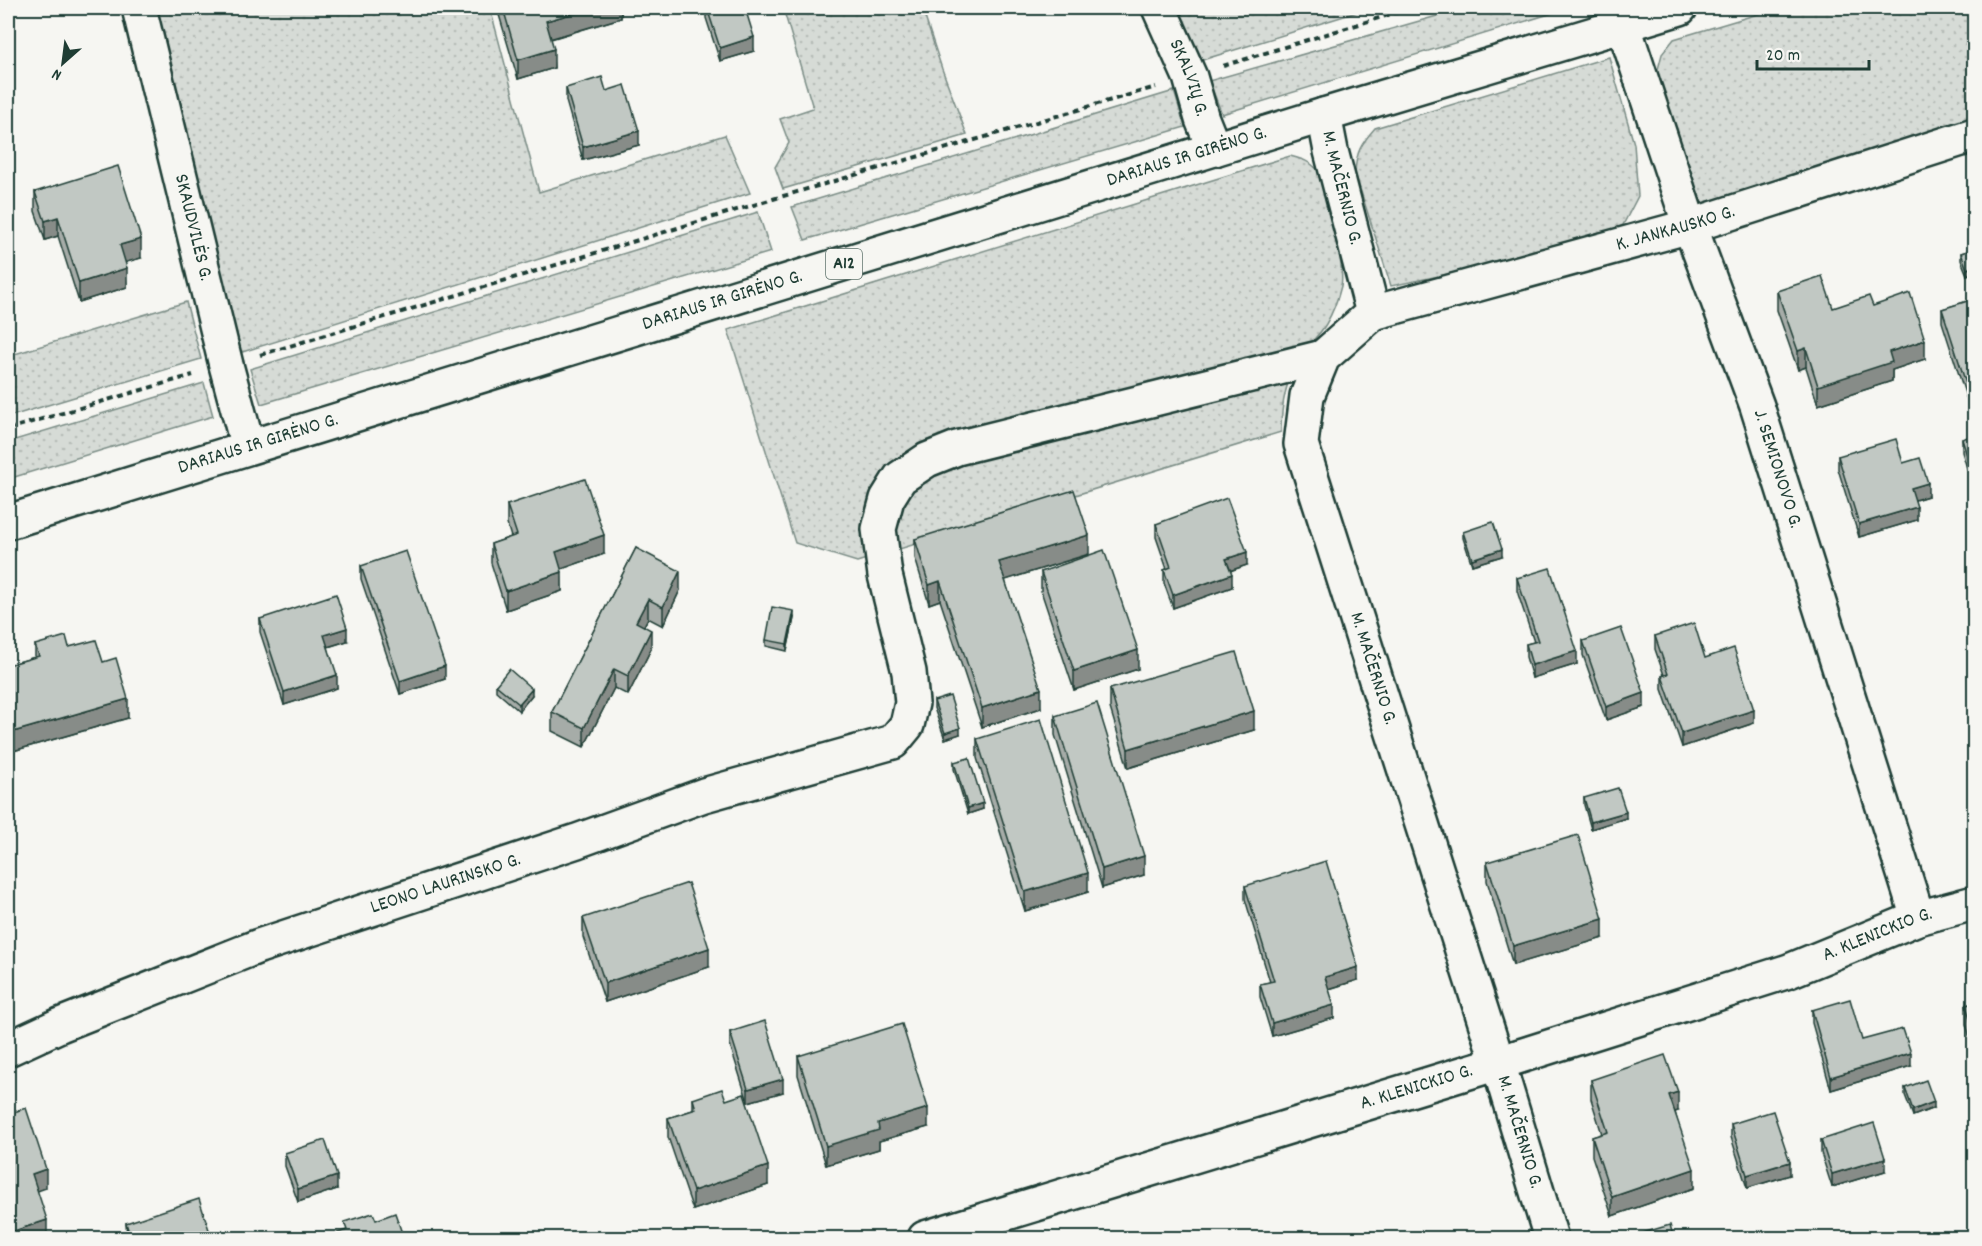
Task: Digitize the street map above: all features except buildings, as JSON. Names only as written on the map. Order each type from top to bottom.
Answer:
[{"type":"main road","name":"SKAUDVILĖS G.","points":[[139,8],[248,447]]},
{"type":"main road","name":"SKALVIŲ G.","points":[[1159,8],[1190,77],[1214,149]]},
{"type":"main road","name":"DARIAUS IR GIRĖNO G.","points":[[8,522],[1324,115],[1680,8]]},
{"type":"main road","name":"J. SEMIONOVO G.","points":[[1623,24],[1690,226],[1757,406],[1918,918]]},
{"type":"main road","name":"M. MAČERNIO G.","points":[[1324,115],[1331,151],[1373,313],[1323,357],[1307,396],[1301,444],[1551,1239]]},
{"type":"main road","name":"K. JANKAUSKO G.","points":[[1373,313],[1690,226],[1974,135]]},
{"type":"main road","name":"LEONO LAURINSKO G.","points":[[8,1049],[60,1025],[269,942],[577,841],[704,795],[893,742],[907,725],[912,703],[909,672],[885,574],[879,529],[886,500],[900,478],[927,460],[957,448],[1323,357]]},
{"type":"main road","name":"A. KLENICKIO G.","points":[[925,1239],[1789,971],[1918,918],[1974,903]]},
{"type":"path","points":[[8,429],[773,199],[1190,77],[1411,8]]},
{"type":"shaded area","points":[[153,8],[490,8],[539,192],[725,135],[750,193],[236,354]]},
{"type":"shaded area","points":[[783,8],[922,8],[967,135],[783,189],[775,167],[789,143],[780,119],[813,108]]},
{"type":"shaded area","points":[[1176,8],[1370,8],[1199,61]]},
{"type":"shaded area","points":[[1465,8],[1569,8],[1222,114],[1209,81]]},
{"type":"shaded area","points":[[1778,8],[1974,8],[1974,126],[1702,203],[1660,92],[1657,73],[1662,54],[1674,39]]},
{"type":"shaded area","points":[[1609,57],[1634,144],[1638,196],[1623,225],[1593,241],[1539,255],[1391,286],[1355,173],[1360,149],[1375,128]]},
{"type":"shaded area","points":[[1174,91],[1185,127],[805,240],[792,207]]},
{"type":"shaded area","points":[[1290,156],[1312,164],[1322,178],[1335,226],[1342,277],[1333,311],[1291,374],[1283,403],[1281,432],[857,562],[795,543],[728,330]]},
{"type":"shaded area","points":[[758,212],[771,252],[261,404],[250,369]]},
{"type":"shaded area","points":[[186,302],[201,359],[8,417],[8,356]]},
{"type":"shaded area","points":[[204,383],[213,416],[8,479],[8,442]]}]
